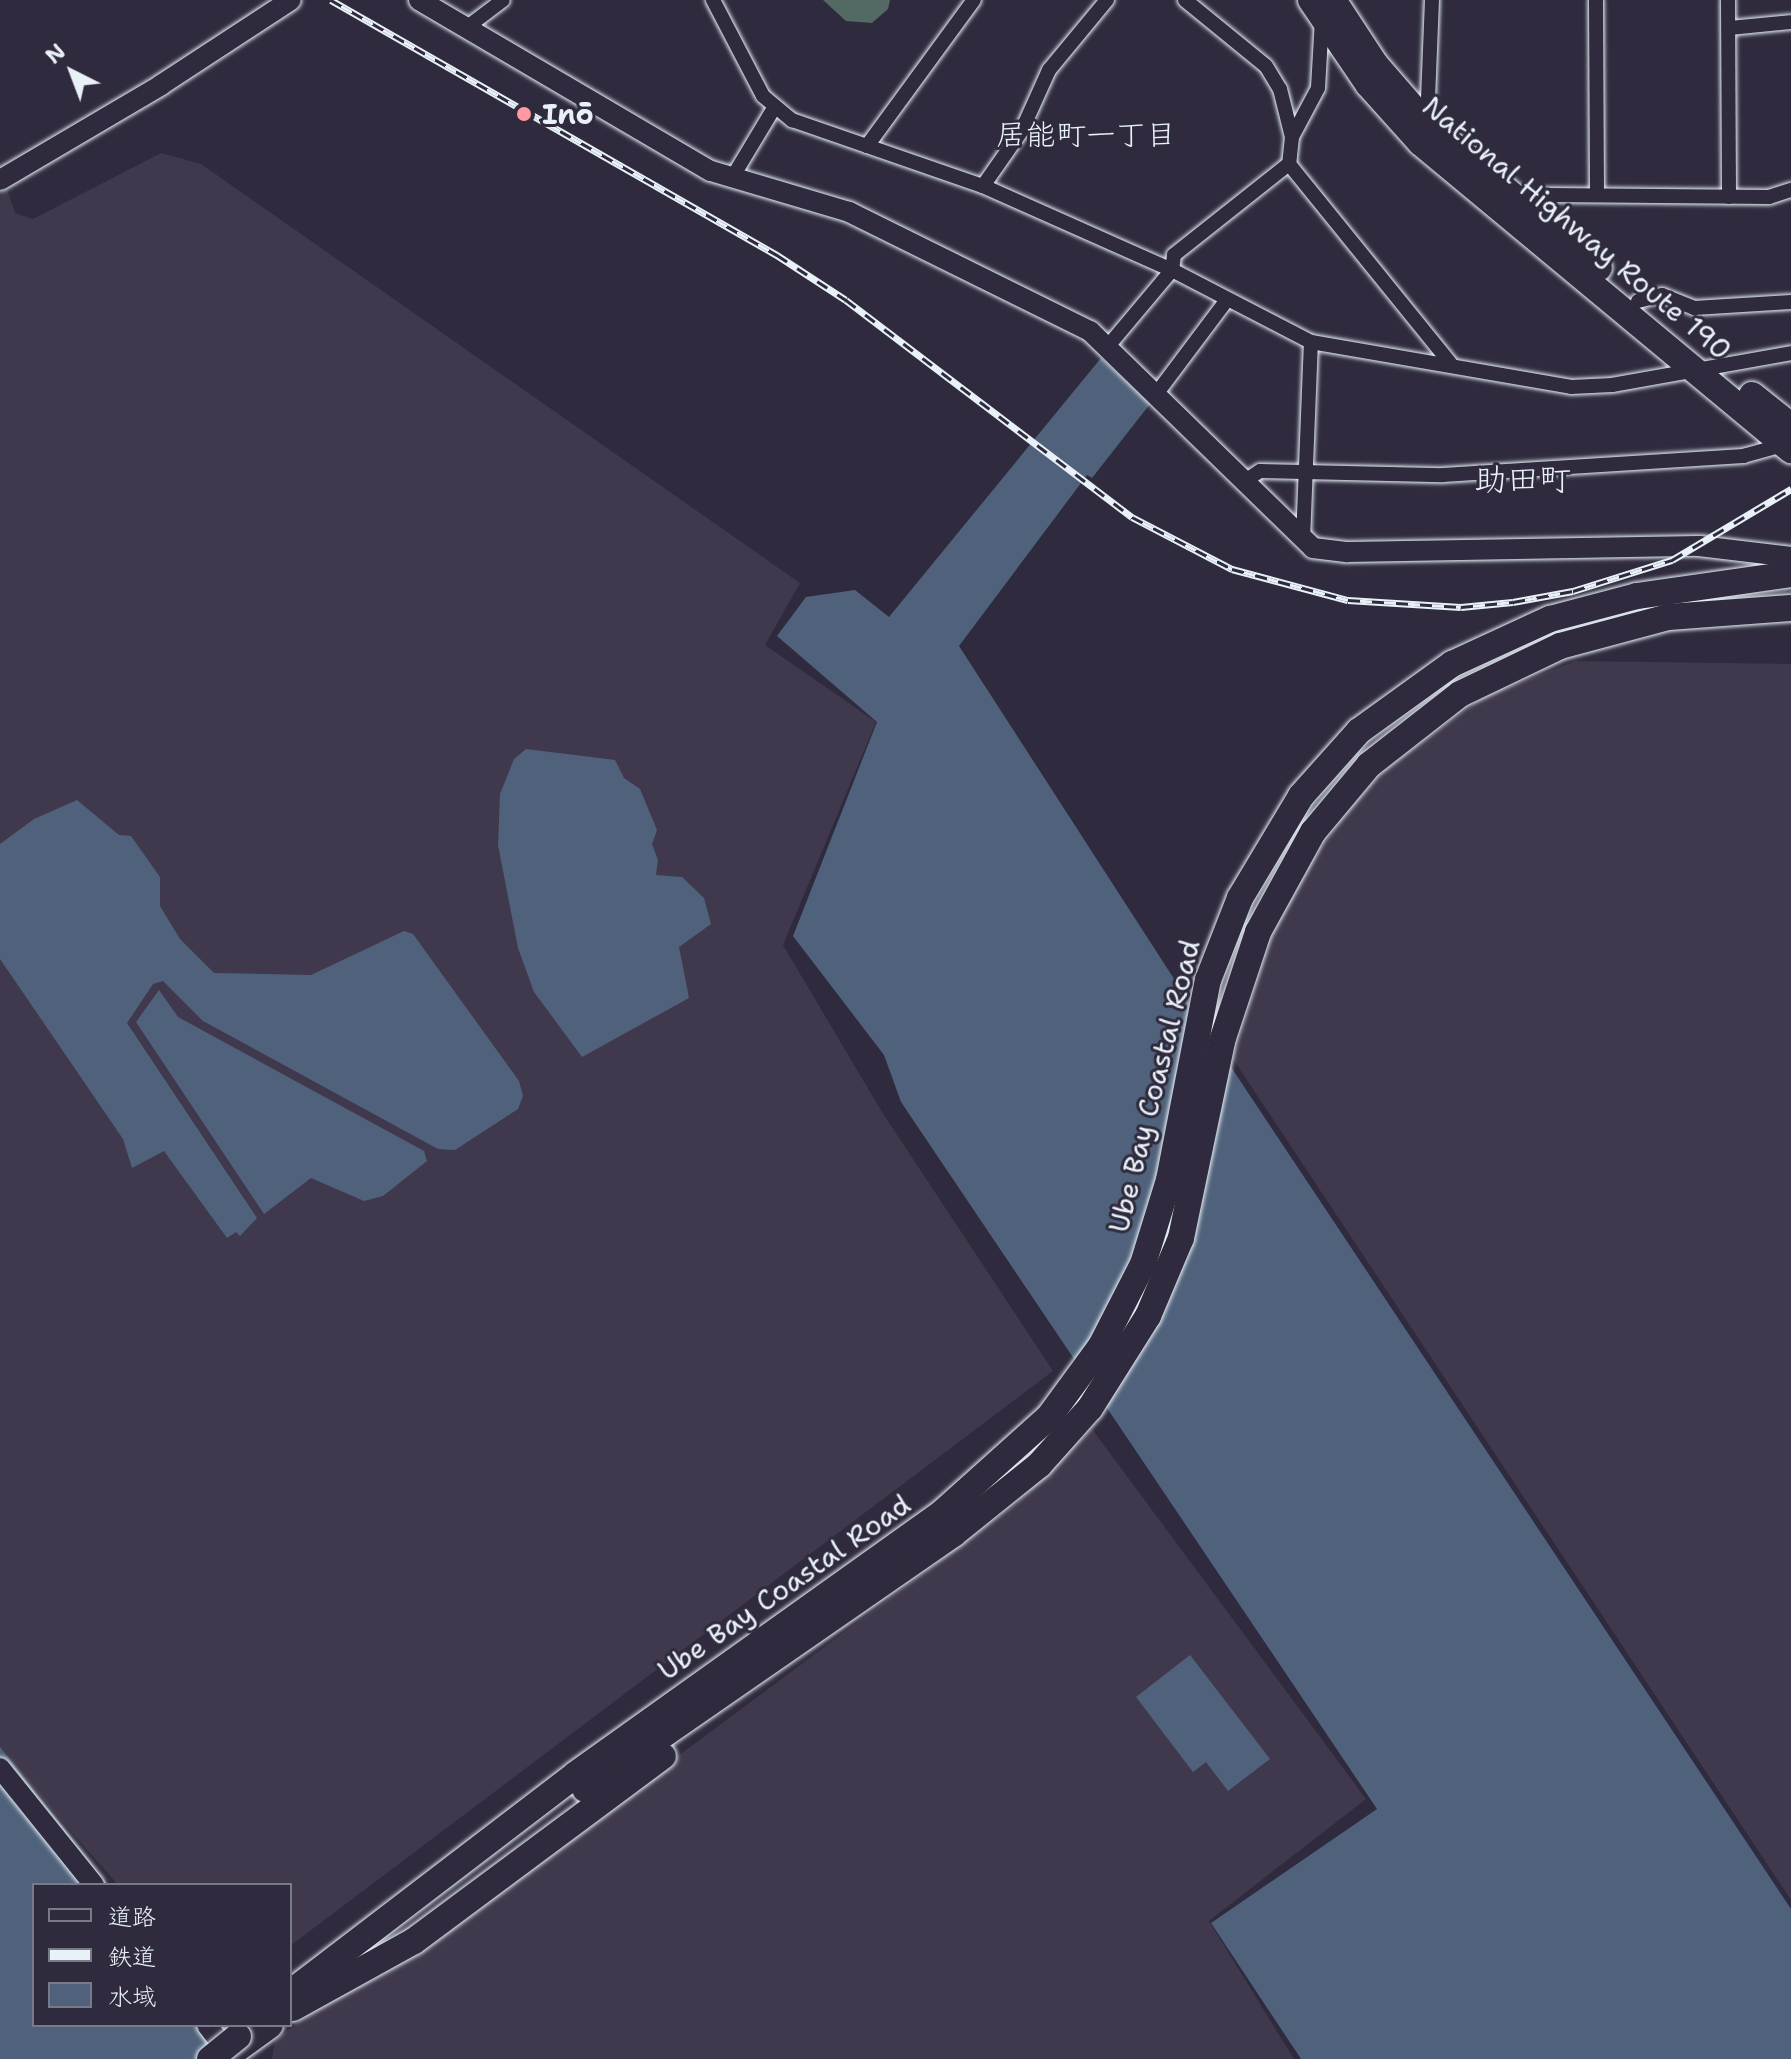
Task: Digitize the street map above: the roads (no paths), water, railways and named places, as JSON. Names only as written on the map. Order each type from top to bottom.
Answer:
[{"type":"highway","name":"National Highway Route 190","points":[[1319,5],[1427,124],[1522,217],[1789,440]]},
{"type":"highway","name":"National Highway Route 190","points":[[1319,5],[1350,60],[1421,143],[1638,301],[1704,366]]},
{"type":"highway","name":"Ube Bay Coastal Road","points":[[893,1563],[1029,1439],[1068,1394],[1117,1319],[1161,1209],[1201,1009],[1222,939],[1268,845],[1339,752],[1426,680],[1524,628],[1637,596],[1791,574]]},
{"type":"highway","name":"Ube Bay Coastal Road","points":[[292,1992],[576,1774],[1039,1465],[1090,1408],[1134,1341],[1171,1264],[1189,1211],[1222,1041],[1247,957],[1282,880],[1349,786],[1435,710],[1535,656],[1637,623],[1791,608]]},
{"type":"highway","points":[[292,1992],[360,1921],[601,1741],[893,1563]]},
{"type":"highway","points":[[292,2009],[389,1955],[601,1804],[893,1563]]},
{"type":"highway","points":[[237,2043],[266,2027]]},
{"type":"street","points":[[0,180],[161,85],[291,0]]},
{"type":"street","points":[[419,0],[688,158],[732,178],[849,212],[1109,345],[1303,540],[1326,552],[1699,546],[1791,557]]},
{"type":"street","points":[[466,28],[503,0]]},
{"type":"street","points":[[713,0],[774,108],[792,120],[983,186],[1172,270],[1226,301],[1311,342],[1450,363],[1571,387],[1612,385],[1704,366],[1791,353]]},
{"type":"street","points":[[867,146],[974,0]]},
{"type":"street","points":[[983,186],[1022,130],[1049,70],[1105,0]]},
{"type":"street","points":[[1109,345],[1172,270],[1174,255],[1289,164],[1292,137],[1280,89],[1266,66],[1185,0]]},
{"type":"street","points":[[1427,124],[1432,0]]},
{"type":"street","points":[[1596,0],[1597,194]]},
{"type":"street","points":[[1728,0],[1729,197]]},
{"type":"street","points":[[1292,137],[1311,108],[1318,78],[1319,5]]},
{"type":"street","points":[[1729,28],[1791,22]]},
{"type":"street","points":[[1318,78],[1329,57],[1350,60]]},
{"type":"street","points":[[732,178],[774,108]]},
{"type":"street","points":[[1289,164],[1450,363]]},
{"type":"street","points":[[1522,217],[1547,195],[1769,197],[1791,190]]},
{"type":"street","points":[[1638,301],[1662,295],[1694,308],[1791,302]]},
{"type":"street","points":[[1157,393],[1226,301]]},
{"type":"street","points":[[1303,540],[1311,342]]},
{"type":"street","points":[[1245,481],[1260,471],[1443,475],[1743,456],[1789,440]]},
{"type":"street","points":[[0,1768],[92,1883]]},
{"type":"street","points":[[210,2027],[237,2043]]},
{"type":"water","points":[[1101,358],[1150,404],[1092,478],[1087,475],[959,646],[1231,1067],[1791,1909],[1791,2059],[1301,2059],[1211,1923],[1377,1809],[901,1102],[884,1055],[793,936],[877,722],[777,636],[806,597],[855,590],[889,617]]},
{"type":"water","points":[[526,749],[615,760],[624,778],[640,789],[657,830],[652,844],[658,860],[656,875],[682,877],[704,898],[711,924],[679,947],[689,998],[582,1057],[534,992],[518,948],[498,845],[500,794],[514,759]]},
{"type":"water","points":[[77,800],[119,835],[131,836],[160,877],[160,906],[180,939],[214,973],[311,975],[404,931],[413,934],[519,1081],[523,1096],[518,1109],[455,1150],[438,1149],[203,1021],[163,981],[153,984],[127,1023],[257,1218],[240,1236],[236,1232],[227,1238],[164,1151],[132,1168],[123,1139],[0,959],[0,844],[34,819]]},
{"type":"water","points":[[159,990],[178,1017],[424,1151],[427,1161],[383,1196],[364,1201],[311,1178],[264,1214],[136,1022]]},
{"type":"water","points":[[1190,1655],[1270,1759],[1228,1791],[1206,1762],[1193,1772],[1136,1697]]},
{"type":"water","points":[[0,1747],[106,1883],[32,1883],[32,2027],[219,2027],[244,2059],[0,2059]]},
{"type":"railway","points":[[331,0],[777,255],[846,300],[1132,517],[1232,569],[1348,600],[1461,607],[1513,602],[1573,591],[1672,560],[1791,489]]},
{"type":"place","name":"Inō","points":[[524,114]]},
{"type":"district","name":"居能町一丁目","points":[[1086,135]]},
{"type":"district","name":"助田町","points":[[1523,479]]}]
